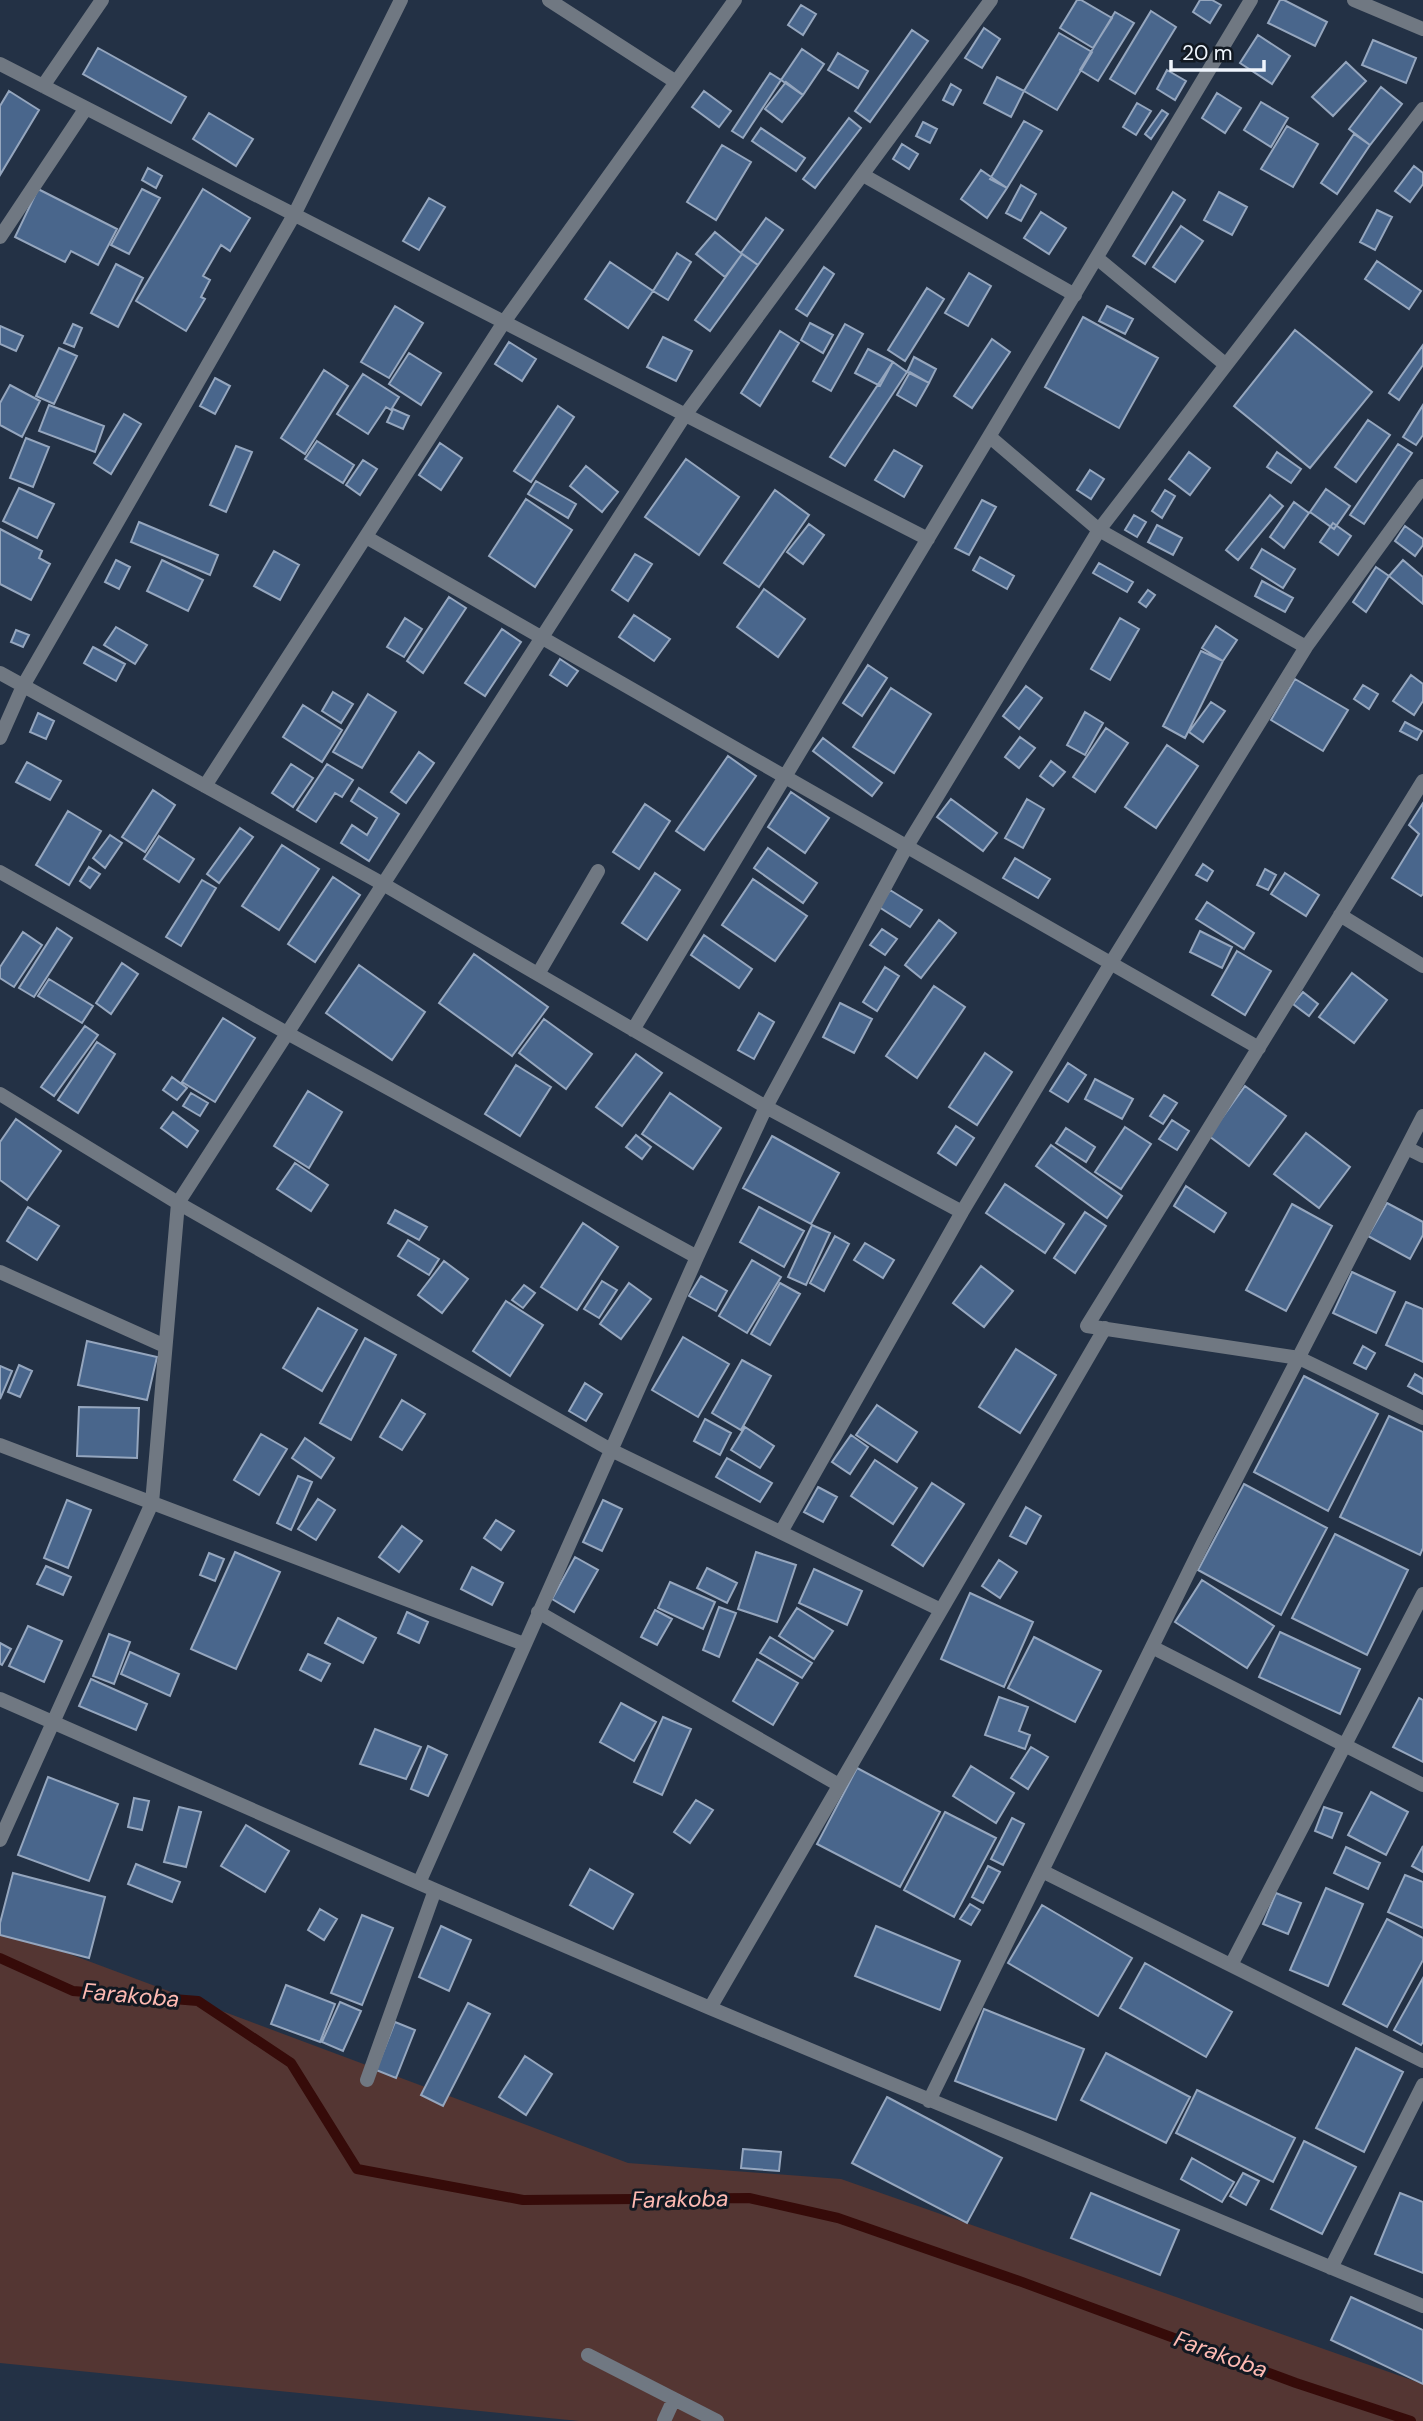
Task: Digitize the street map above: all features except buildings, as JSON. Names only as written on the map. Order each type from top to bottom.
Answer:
[{"type":"street","points":[[43,86],[102,0]]},
{"type":"street","points":[[0,737],[23,686],[294,215],[401,0]]},
{"type":"street","points":[[549,0],[676,82]]},
{"type":"street","points":[[205,786],[504,322],[735,0]]},
{"type":"street","points":[[0,1840],[152,1503],[178,1203],[685,415],[991,0]]},
{"type":"street","points":[[633,1030],[1251,0]]},
{"type":"street","points":[[1354,0],[1423,29]]},
{"type":"street","points":[[0,64],[928,539]]},
{"type":"street","points":[[0,237],[86,108]]},
{"type":"street","points":[[419,1883],[766,1107],[907,846],[1099,530],[1423,109]]},
{"type":"street","points":[[863,175],[1075,295]]},
{"type":"street","points":[[1097,258],[1226,365]]},
{"type":"street","points":[[990,437],[1099,530],[1306,647]]},
{"type":"street","points":[[781,1532],[962,1212],[1111,963],[1306,647],[1423,486]]},
{"type":"street","points":[[366,537],[1259,1048]]},
{"type":"street","points":[[0,673],[383,884],[766,1107],[962,1212]]},
{"type":"street","points":[[1423,780],[1087,1326],[1299,1358],[1423,1418]]},
{"type":"street","points":[[538,975],[598,871]]},
{"type":"street","points":[[0,872],[287,1033],[697,1257]]},
{"type":"street","points":[[1340,915],[1423,966]]},
{"type":"street","points":[[0,1094],[178,1203],[611,1450],[942,1610]]},
{"type":"street","points":[[929,2101],[1152,1647],[1423,1116]]},
{"type":"street","points":[[1407,1148],[1423,1156]]},
{"type":"street","points":[[0,1272],[165,1346]]},
{"type":"street","points":[[710,2008],[1105,1328]]},
{"type":"street","points":[[0,1445],[524,1644]]},
{"type":"street","points":[[1231,1965],[1423,1594]]},
{"type":"street","points":[[538,1612],[839,1785]]},
{"type":"street","points":[[1152,1647],[1423,1785]]},
{"type":"street","points":[[0,1699],[710,2008],[1423,2306]]},
{"type":"street","points":[[1042,1871],[1423,2062]]},
{"type":"street","points":[[367,2080],[435,1890]]},
{"type":"street","points":[[1331,2268],[1423,2085]]},
{"type":"street","points":[[589,2355],[716,2421]]},
{"type":"street","points":[[664,2421],[674,2399]]},
{"type":"shaded area","points":[[0,1928],[628,2163],[841,2179],[1423,2384],[1423,2421],[579,2421],[0,2363]]},
{"type":"waterway","name":"Farakoba","points":[[0,1958],[73,1991],[198,2001],[291,2063],[357,2169],[523,2200],[749,2198],[838,2218],[1022,2282],[1296,2383],[1411,2421]]}]
